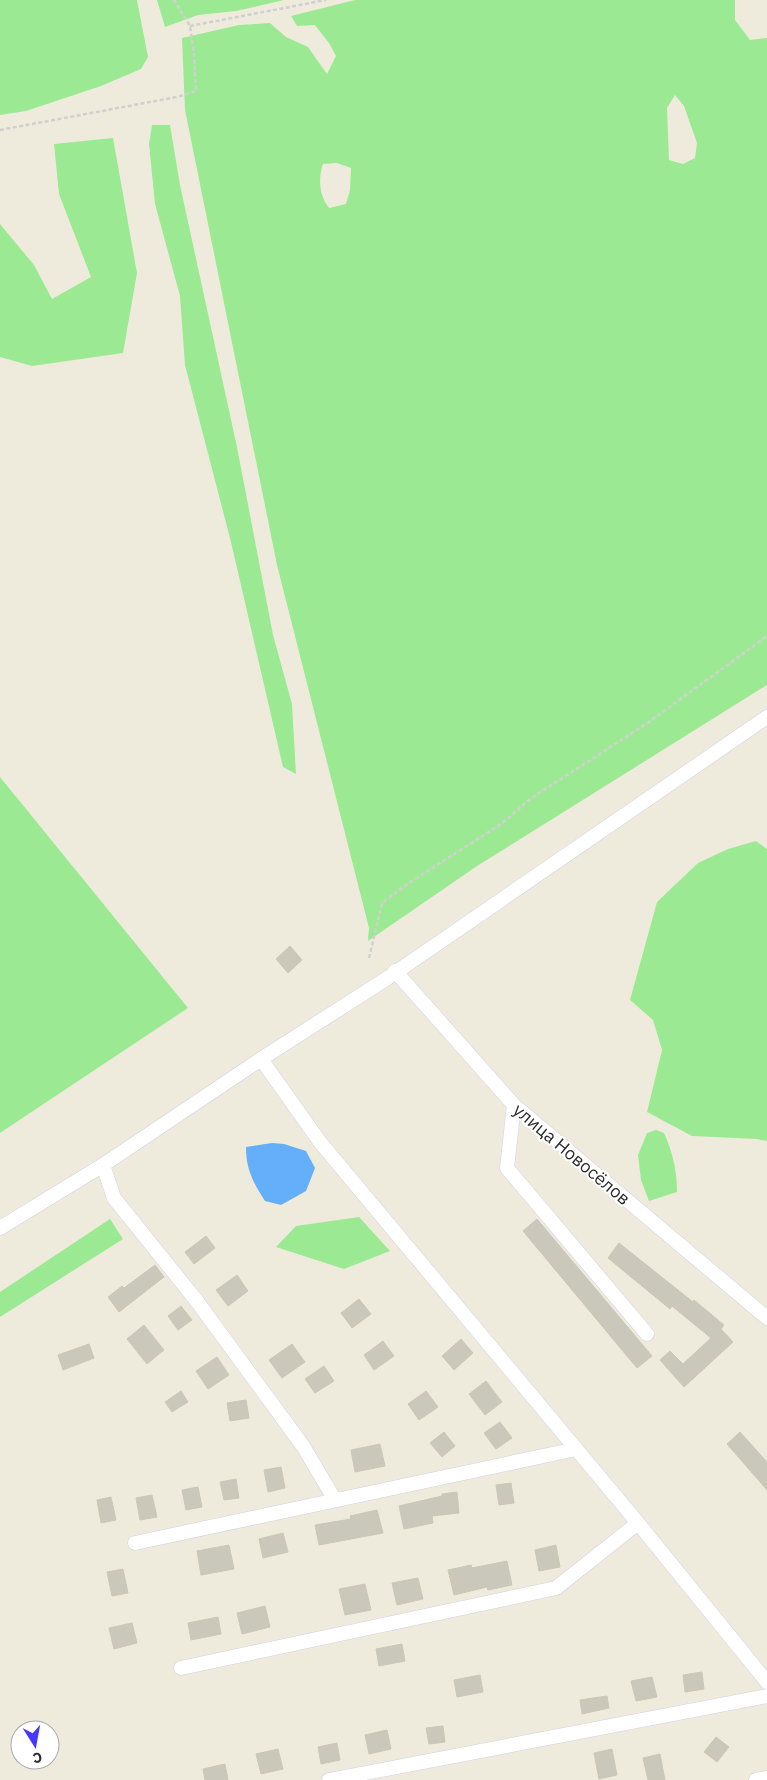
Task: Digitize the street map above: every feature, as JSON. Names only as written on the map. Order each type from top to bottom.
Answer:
[{"type":"street","points":[[0,1228],[103,1165],[395,971],[767,717]]},
{"type":"street","name":"улица Новосёлов","points":[[395,971],[514,1105],[767,1318]]},
{"type":"street","points":[[261,1059],[320,1142],[638,1523],[767,1682]]},
{"type":"street","points":[[514,1105],[507,1168],[647,1334]]},
{"type":"street","points":[[103,1165],[114,1198],[196,1300],[303,1446],[335,1500]]},
{"type":"street","points":[[135,1543],[576,1449]]},
{"type":"street","points":[[181,1668],[556,1588],[638,1523]]},
{"type":"street","points":[[329,1780],[767,1696]]},
{"type":"street","points":[[756,1780],[767,1778]]},
{"type":"path","points":[[0,130],[196,92],[194,53],[190,26],[174,0]]},
{"type":"path","points":[[190,26],[326,0]]},
{"type":"path","points":[[369,958],[382,903],[406,885],[504,822],[530,799],[649,722],[767,636]]},
{"type":"green space","points":[[0,0],[137,0],[148,57],[141,69],[101,86],[26,111],[0,115]]},
{"type":"green space","points":[[157,0],[284,0],[236,11],[198,15],[165,27]]},
{"type":"green space","points":[[355,0],[735,0],[735,20],[750,40],[767,38],[767,685],[477,866],[368,941],[369,928],[277,565],[185,110],[182,38],[239,25],[270,23],[286,37],[308,47],[327,74],[336,56],[329,43],[315,25],[297,26],[291,16]],"holes":[[[675,95],[684,106],[697,143],[695,158],[683,164],[669,160],[667,108]],[[337,163],[351,168],[350,190],[346,204],[329,208],[321,192],[321,170],[323,164]]]},
{"type":"green space","points":[[152,125],[170,125],[180,185],[237,447],[273,635],[292,704],[296,774],[283,767],[231,542],[185,365],[180,296],[155,204],[149,144]]},
{"type":"green space","points":[[113,138],[137,273],[123,353],[32,366],[0,357],[0,224],[34,265],[52,299],[91,277],[59,194],[54,144]]},
{"type":"green space","points":[[0,777],[188,1008],[0,1133]]},
{"type":"green space","points":[[756,841],[767,849],[767,1141],[692,1136],[647,1112],[662,1050],[653,1020],[630,1000],[657,902],[698,863],[728,849]]},
{"type":"green space","points":[[656,1130],[664,1133],[670,1148],[674,1162],[677,1192],[649,1201],[641,1180],[638,1155],[647,1133]]},
{"type":"green space","points":[[359,1217],[390,1251],[344,1269],[276,1247],[296,1226]]},
{"type":"green space","points":[[110,1219],[123,1239],[0,1317],[0,1292]]},
{"type":"water","points":[[272,1143],[284,1144],[306,1151],[315,1168],[306,1191],[281,1205],[265,1201],[254,1182],[247,1162],[246,1147]]},
{"type":"building","points":[[290,946],[302,960],[288,973],[276,959]]},
{"type":"building","points":[[537,1219],[652,1356],[637,1368],[523,1231]]},
{"type":"building","points":[[206,1236],[215,1248],[194,1264],[185,1252]]},
{"type":"building","points":[[619,1243],[724,1325],[721,1329],[733,1342],[684,1387],[660,1360],[670,1351],[683,1364],[711,1338],[672,1306],[670,1309],[608,1258]]},
{"type":"building","points":[[155,1265],[164,1277],[119,1312],[108,1297],[122,1286],[124,1288]]},
{"type":"building","points":[[237,1275],[248,1291],[228,1306],[216,1290]]},
{"type":"building","points":[[359,1299],[371,1314],[352,1328],[341,1313]]},
{"type":"building","points":[[181,1306],[192,1320],[178,1330],[168,1316]]},
{"type":"building","points":[[144,1325],[164,1350],[147,1364],[127,1339]]},
{"type":"building","points":[[461,1339],[473,1353],[454,1370],[442,1356]]},
{"type":"building","points":[[383,1341],[394,1356],[374,1370],[364,1355]]},
{"type":"building","points":[[89,1344],[94,1358],[63,1370],[58,1355]]},
{"type":"building","points":[[292,1344],[305,1362],[282,1378],[269,1360]]},
{"type":"building","points":[[217,1357],[229,1375],[208,1389],[196,1371]]},
{"type":"building","points":[[324,1366],[334,1381],[315,1393],[305,1379]]},
{"type":"building","points":[[486,1381],[502,1402],[485,1415],[469,1394]]},
{"type":"building","points":[[181,1391],[188,1402],[172,1412],[165,1402]]},
{"type":"building","points":[[426,1391],[438,1407],[419,1420],[408,1404]]},
{"type":"building","points":[[246,1400],[249,1418],[230,1421],[227,1403]]},
{"type":"building","points":[[500,1422],[512,1438],[496,1449],[484,1433]]},
{"type":"building","points":[[444,1432],[455,1446],[442,1457],[430,1443]]},
{"type":"building","points":[[740,1432],[767,1462],[767,1490],[727,1444]]},
{"type":"building","points":[[380,1444],[385,1466],[355,1472],[351,1450]]},
{"type":"building","points":[[281,1467],[285,1488],[268,1492],[264,1470]]},
{"type":"building","points":[[236,1479],[239,1498],[224,1500],[220,1482]]},
{"type":"building","points":[[511,1483],[514,1503],[499,1505],[496,1485]]},
{"type":"building","points":[[198,1487],[202,1507],[186,1510],[182,1490]]},
{"type":"building","points":[[457,1492],[459,1513],[432,1516],[433,1523],[404,1529],[399,1506],[442,1496],[442,1494]]},
{"type":"building","points":[[152,1495],[157,1517],[140,1520],[136,1498]]},
{"type":"building","points":[[111,1497],[116,1520],[101,1523],[97,1500]]},
{"type":"building","points":[[377,1510],[383,1533],[319,1545],[315,1525],[351,1519],[350,1516]]},
{"type":"building","points":[[283,1533],[288,1552],[263,1558],[259,1539]]},
{"type":"building","points":[[229,1545],[234,1569],[201,1575],[197,1551]]},
{"type":"building","points":[[556,1545],[560,1567],[539,1571],[535,1550]]},
{"type":"building","points":[[507,1561],[512,1585],[488,1590],[487,1587],[454,1595],[448,1570],[471,1565],[472,1568]]},
{"type":"building","points":[[123,1569],[128,1593],[112,1596],[107,1572]]},
{"type":"building","points":[[418,1578],[423,1599],[397,1605],[392,1583]]},
{"type":"building","points":[[365,1584],[371,1610],[345,1615],[339,1589]]},
{"type":"building","points":[[265,1606],[270,1627],[242,1634],[237,1613]]},
{"type":"building","points":[[218,1617],[221,1634],[191,1640],[188,1623]]},
{"type":"building","points":[[132,1623],[137,1643],[114,1649],[109,1628]]},
{"type":"building","points":[[402,1644],[405,1661],[379,1666],[376,1649]]},
{"type":"building","points":[[702,1672],[704,1689],[685,1692],[683,1675]]},
{"type":"building","points":[[480,1675],[483,1692],[457,1697],[454,1680]]},
{"type":"building","points":[[652,1677],[657,1697],[636,1701],[631,1681]]},
{"type":"building","points":[[607,1696],[609,1708],[582,1714],[580,1700]]},
{"type":"building","points":[[443,1726],[445,1742],[429,1744],[426,1728]]},
{"type":"building","points":[[387,1730],[391,1749],[369,1754],[365,1735]]},
{"type":"building","points":[[716,1737],[729,1747],[717,1762],[704,1752]]},
{"type":"building","points":[[337,1743],[340,1760],[321,1764],[318,1747]]},
{"type":"building","points":[[278,1749],[283,1769],[261,1774],[256,1754]]},
{"type":"building","points":[[612,1749],[617,1775],[599,1779],[594,1753]]},
{"type":"building","points":[[660,1754],[665,1780],[648,1780],[643,1758]]},
{"type":"building","points":[[225,1764],[228,1780],[205,1780],[203,1769]]}]
